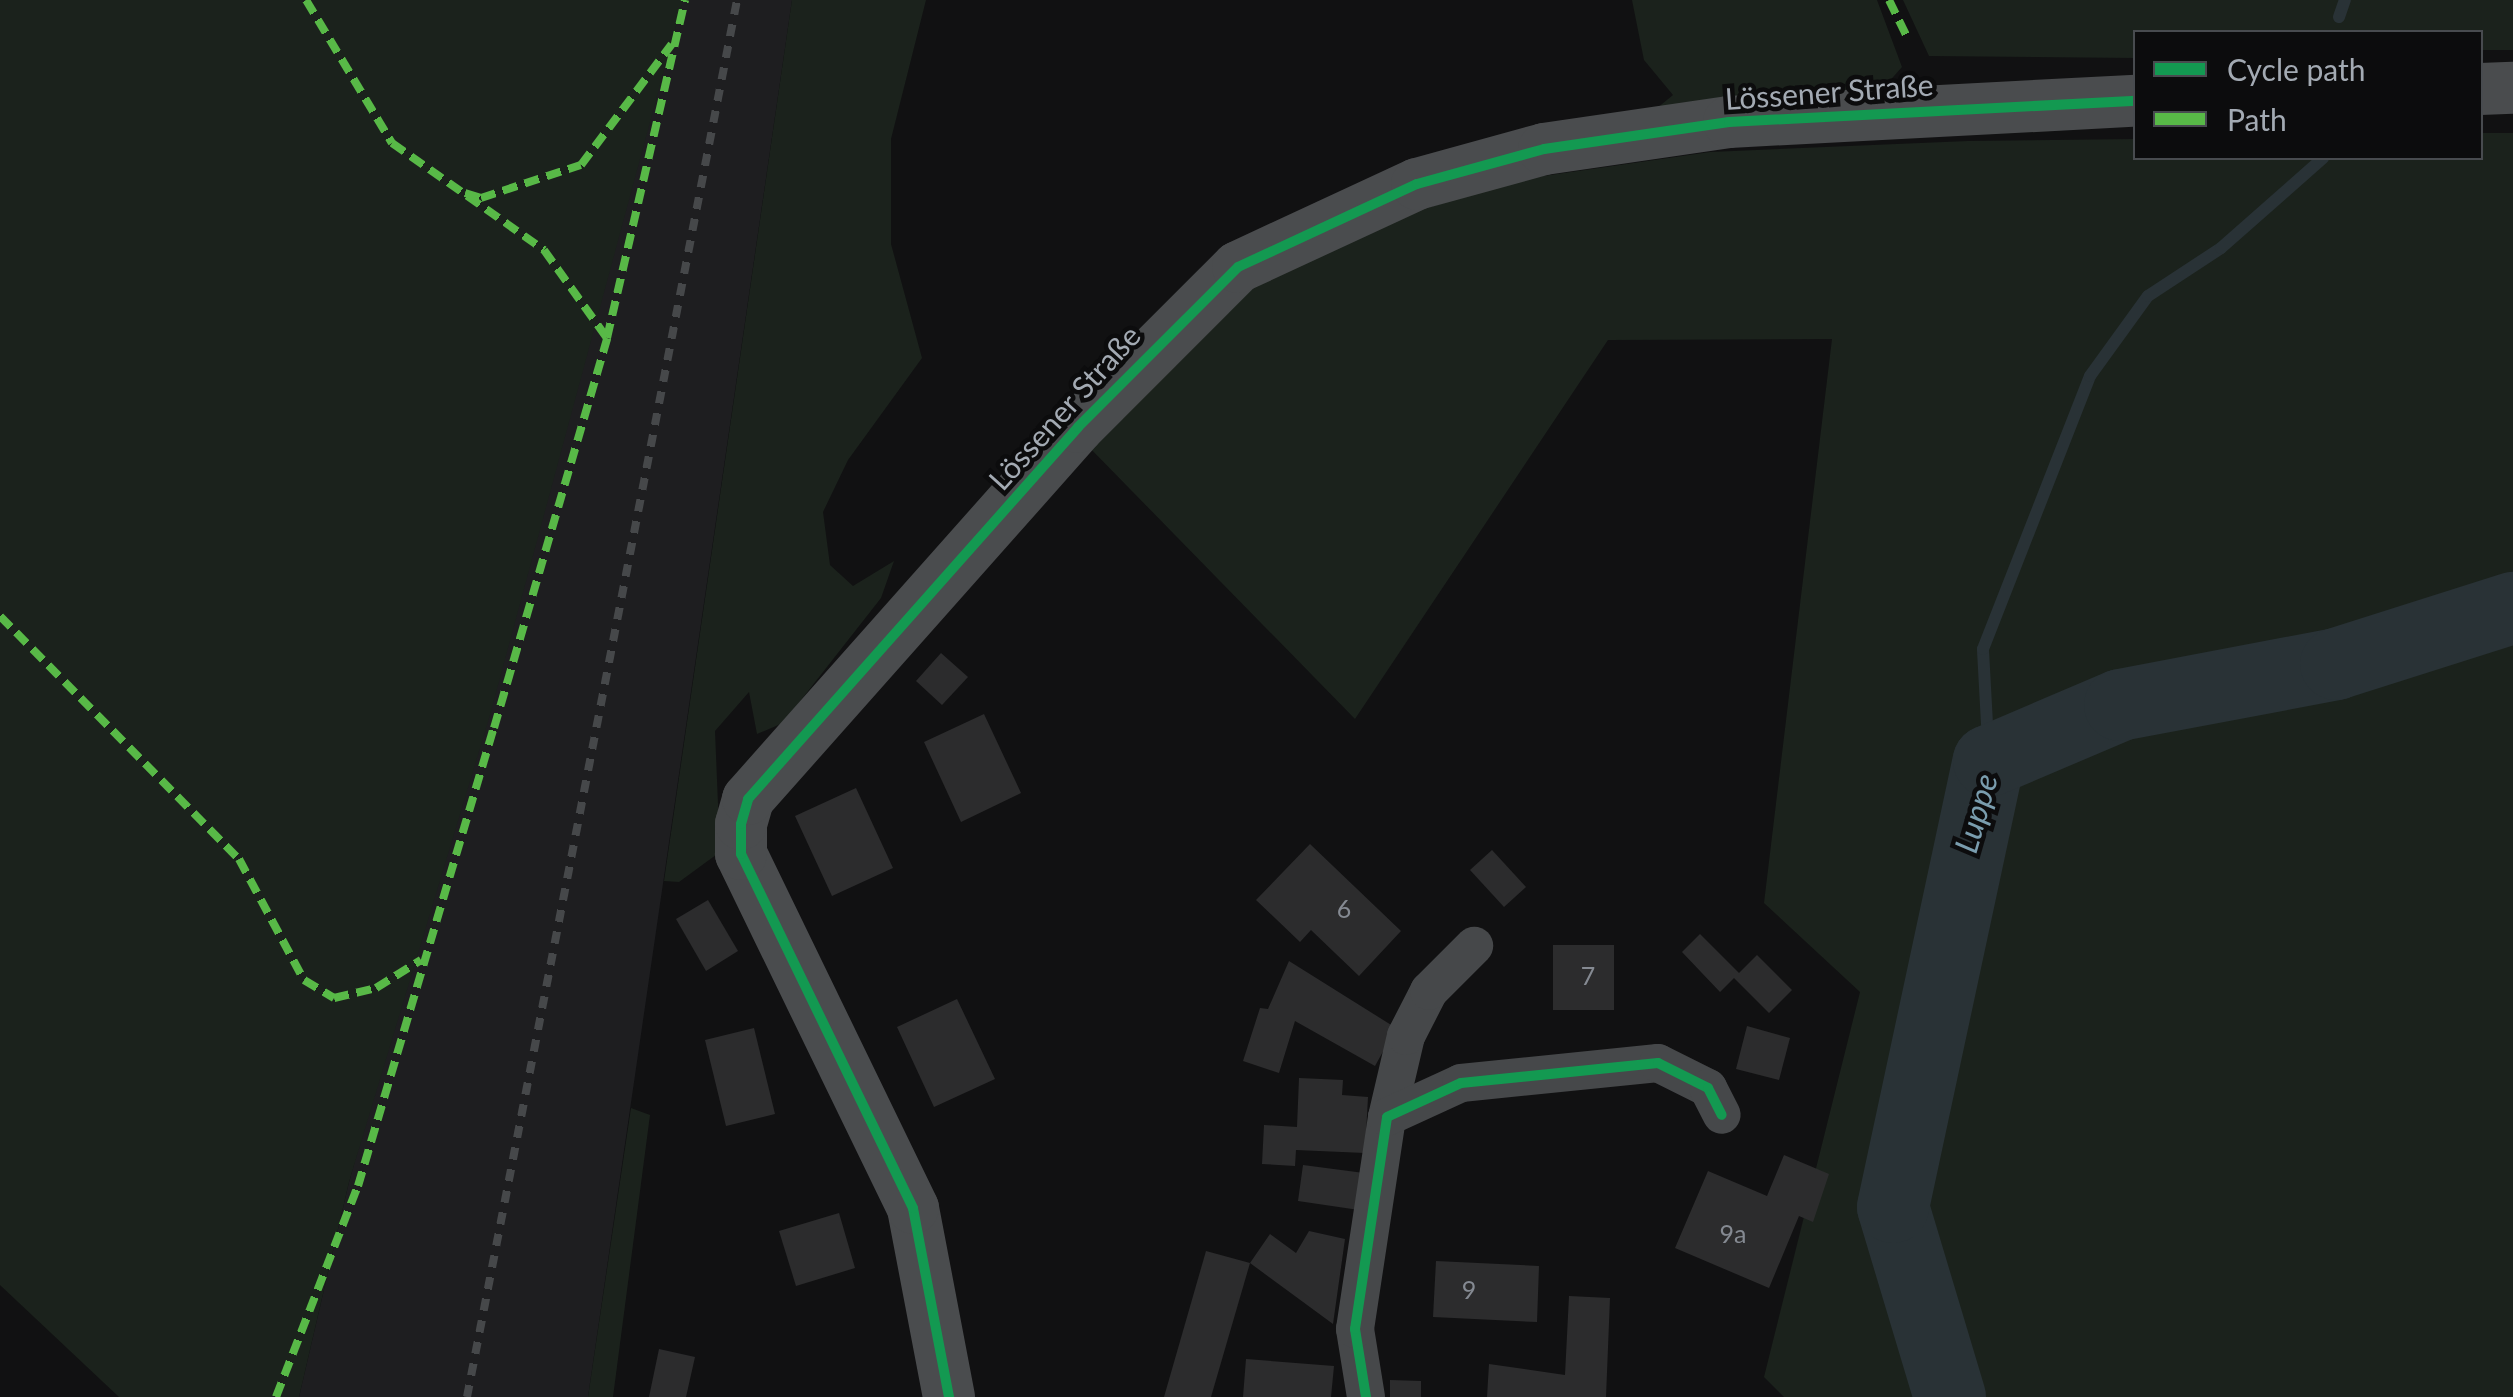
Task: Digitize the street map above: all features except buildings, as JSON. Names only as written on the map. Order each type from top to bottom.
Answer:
[{"type":"street","points":[[2483,89],[2513,88]]},
{"type":"street","name":"Lössener Straße","points":[[949,1397],[913,1208],[741,854],[741,824],[748,799],[1078,426],[1238,267],[1416,184],[1544,149],[1729,122],[2133,101]]},
{"type":"street","points":[[1366,1397],[1355,1329],[1387,1117],[1406,1036],[1430,991],[1474,946]]},
{"type":"street","points":[[1387,1117],[1461,1083],[1658,1063],[1708,1088],[1722,1116]]},
{"type":"shaded area","points":[[0,0],[683,0],[490,715],[349,1182],[299,1397],[119,1397],[0,1285]]},
{"type":"shaded area","points":[[682,0],[792,0],[588,1397],[299,1397],[349,1182]]},
{"type":"shaded area","points":[[792,0],[926,0],[891,139],[891,244],[922,358],[848,460],[823,512],[830,565],[853,586],[894,561],[881,598],[783,723],[757,734],[749,692],[715,731],[720,852],[679,882],[664,881]]},
{"type":"shaded area","points":[[1632,0],[1877,0],[1902,67],[1879,93],[1651,113],[1673,95],[1644,60]]},
{"type":"shaded area","points":[[1903,0],[2513,0],[2513,50],[2483,50],[2483,30],[2133,30],[2133,58],[1929,56]]},
{"type":"shaded area","points":[[2483,133],[2513,133],[2513,1397],[1784,1397],[1764,1377],[1860,992],[1764,903],[1832,339],[1608,340],[1355,719],[1084,442],[1233,294],[1365,227],[1522,179],[1710,152],[1968,141],[2133,139],[2133,160],[2483,160]]},
{"type":"shaded area","points":[[631,1108],[650,1115],[613,1397],[588,1397]]},
{"type":"waterway","points":[[2339,17],[2345,0]]},
{"type":"waterway","points":[[1989,761],[1983,649],[2090,376],[2148,296],[2221,248],[2321,160]]},
{"type":"waterway","name":"Luppe","points":[[1950,1397],[1893,1207],[1989,761],[2120,705],[2336,664],[2513,608]]},
{"type":"railway","points":[[467,1397],[737,0]]},
{"type":"marked path","points":[[306,0],[392,143],[544,250],[607,338]]},
{"type":"marked path","points":[[276,1397],[358,1186],[494,728],[607,338],[685,0]]},
{"type":"marked path","points":[[1889,0],[1906,35]]},
{"type":"marked path","points":[[465,193],[481,198],[581,165],[672,44]]},
{"type":"marked path","points":[[0,616],[239,859],[304,980],[334,998],[376,988],[421,960]]},
{"type":"cycle path","points":[[949,1397],[913,1208],[741,854],[741,824],[748,799],[1078,427],[1238,267],[1417,184],[1544,149],[1729,122],[2133,101]]},
{"type":"cycle path","points":[[1366,1397],[1355,1329],[1387,1117],[1461,1083],[1658,1063],[1708,1088],[1722,1115]]}]
